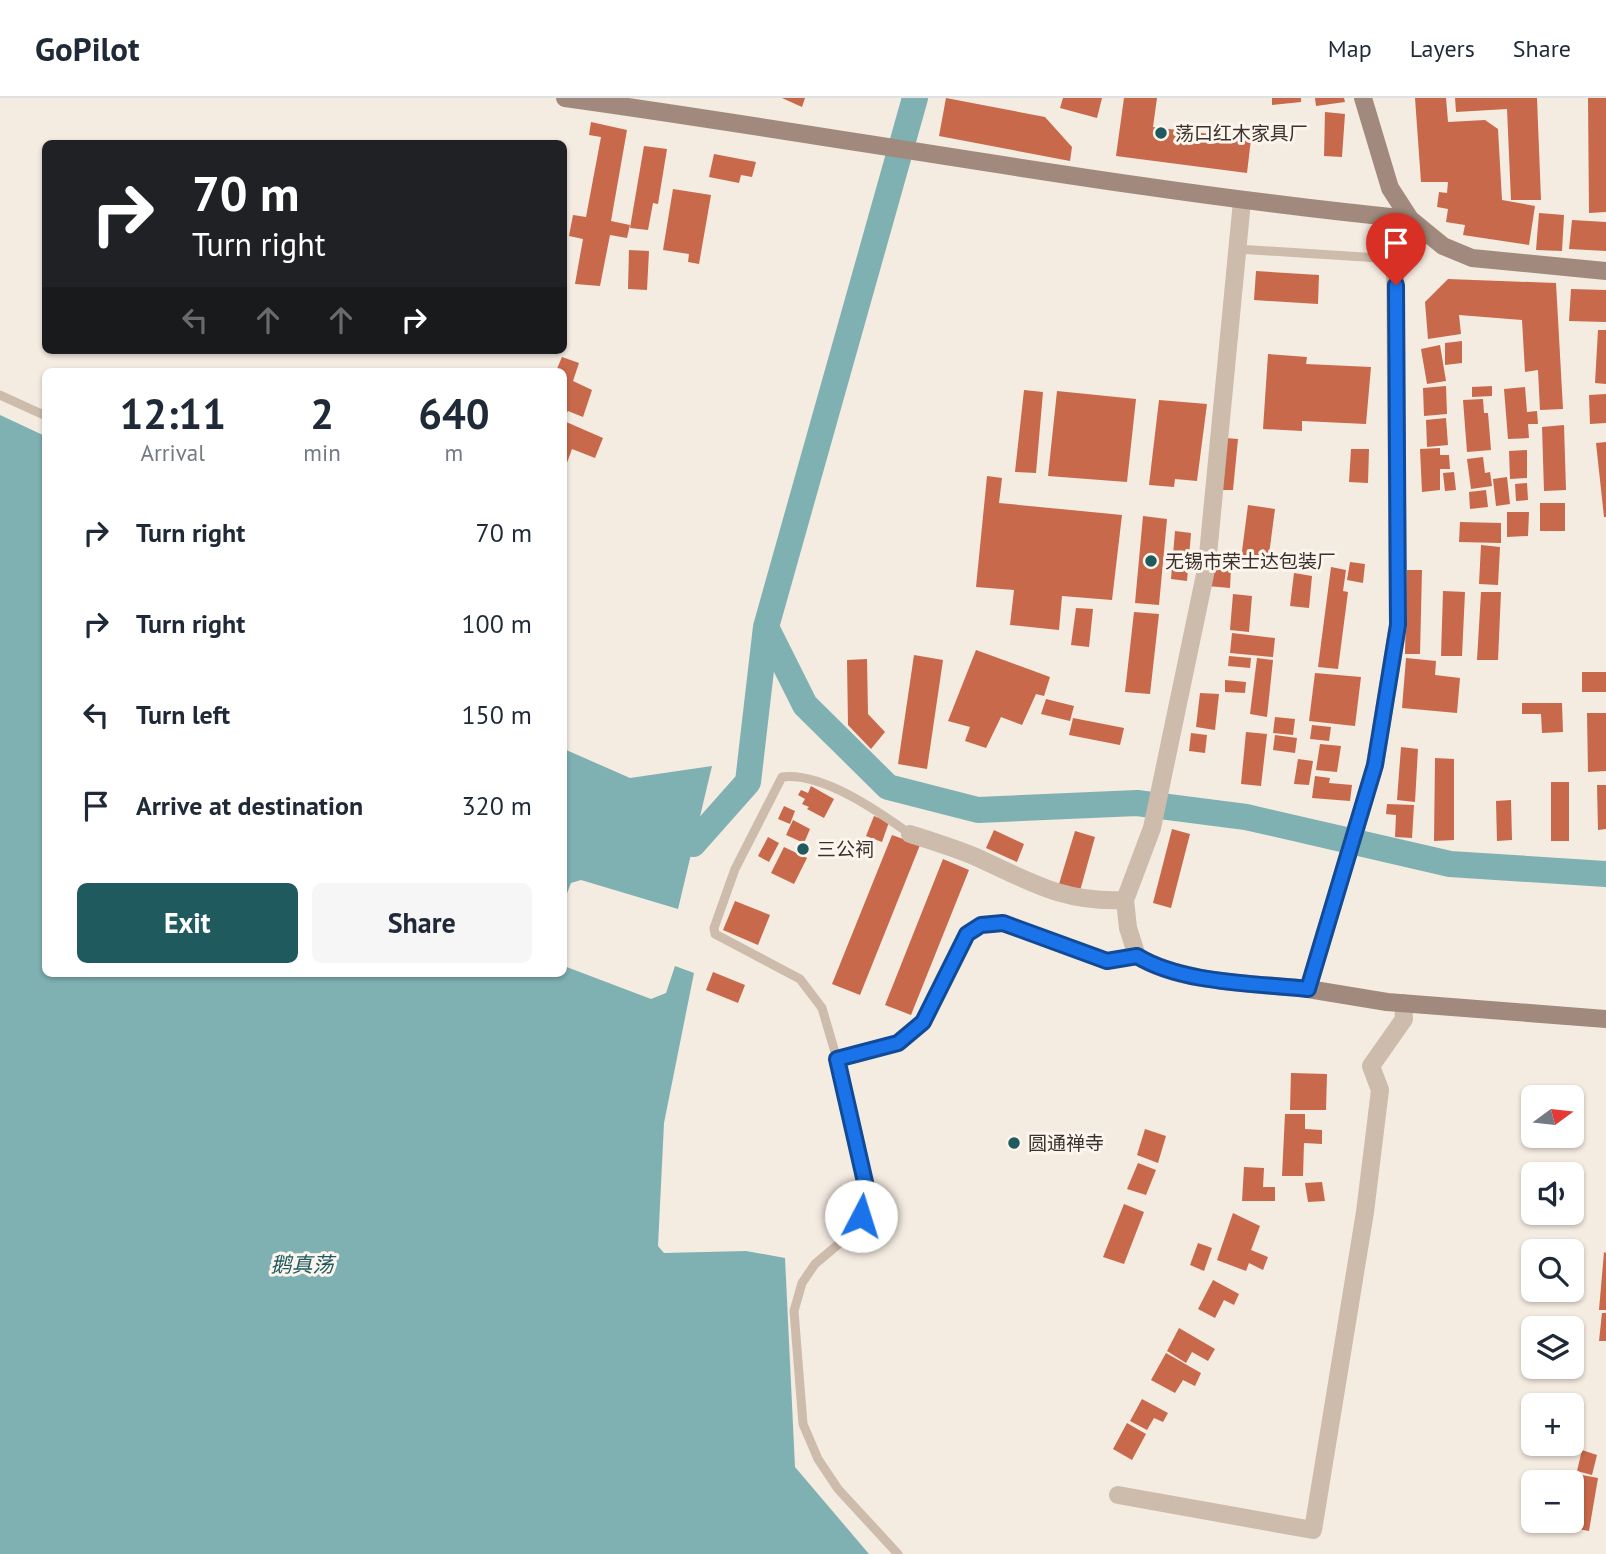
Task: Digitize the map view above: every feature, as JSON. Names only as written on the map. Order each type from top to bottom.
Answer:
[{"type":"main road","points":[[565,98],[640,104],[1242,201],[1410,219]]},
{"type":"main road","points":[[1363,98],[1390,188],[1410,219],[1443,246],[1472,258],[1606,271]]},
{"type":"main road","points":[[1308,989],[1403,1003],[1606,1019]]},
{"type":"street","points":[[1242,201],[1207,565],[1166,772],[1152,828],[1125,900],[1128,928],[1137,956],[1156,968],[1180,974],[1308,989],[1375,765],[1398,625],[1395,259],[1410,219]]},
{"type":"street","points":[[910,834],[974,856],[1036,886],[1089,901],[1125,900]]},
{"type":"street","points":[[1118,1495],[1314,1530],[1365,1212],[1380,1090],[1371,1066],[1404,1020],[1403,1003]]},
{"type":"lane","points":[[1237,249],[1395,259]]},
{"type":"lane","points":[[0,395],[42,414]]},
{"type":"lane","points":[[898,1554],[838,1489],[818,1459],[803,1424],[794,1311],[802,1283],[815,1264],[847,1237],[861,1216],[864,1194],[865,1182],[837,1059],[822,1008],[800,979],[715,934],[714,928],[735,869],[782,778],[798,775],[870,806],[910,834]]},
{"type":"lane","points":[[837,1059],[898,1043],[923,1022],[967,934],[981,925],[1003,923],[1107,961],[1137,956]]},
{"type":"water","name":"鹅真荡","points":[[0,415],[42,435],[42,977],[567,977],[567,967],[651,999],[666,993],[675,966],[694,973],[664,1123],[658,1246],[664,1253],[746,1251],[785,1258],[795,1467],[869,1554],[0,1554]]},
{"type":"water","points":[[567,750],[630,778],[712,766],[678,909],[581,880],[571,883],[567,893]]},
{"type":"building","points":[[782,98],[805,98],[802,107]]},
{"type":"building","points":[[946,98],[1045,117],[1072,147],[1070,161],[939,136]]},
{"type":"building","points":[[1063,98],[1102,98],[1097,118],[1060,108]]},
{"type":"building","name":"荡口红木家具厂","points":[[1124,98],[1157,98],[1153,127],[1251,139],[1247,173],[1116,156]]},
{"type":"building","points":[[1272,98],[1301,98],[1301,102],[1272,105]]},
{"type":"building","points":[[1315,98],[1344,98],[1345,102],[1316,106]]},
{"type":"building","points":[[1415,98],[1446,98],[1448,122],[1485,120],[1498,129],[1502,200],[1535,206],[1529,245],[1463,235],[1465,225],[1446,222],[1448,209],[1437,207],[1439,192],[1447,193],[1448,182],[1421,182]]},
{"type":"building","points":[[1455,98],[1537,98],[1541,200],[1511,200],[1507,109],[1456,112]]},
{"type":"building","points":[[1588,98],[1606,98],[1606,212],[1589,213]]},
{"type":"building","points":[[1325,112],[1345,114],[1342,157],[1324,156]]},
{"type":"building","points":[[591,122],[627,130],[611,221],[630,225],[627,238],[610,235],[600,286],[575,284],[583,239],[569,236],[573,215],[586,217],[601,137],[589,135]]},
{"type":"building","points":[[644,146],[667,149],[658,204],[653,203],[648,230],[630,228]]},
{"type":"building","points":[[714,154],[756,162],[752,177],[741,175],[739,183],[709,177]]},
{"type":"building","points":[[673,189],[711,195],[699,264],[688,262],[689,254],[663,250]]},
{"type":"building","points":[[1539,213],[1564,215],[1562,251],[1536,250]]},
{"type":"building","points":[[1572,220],[1606,222],[1606,251],[1569,249]]},
{"type":"building","points":[[629,250],[649,251],[647,290],[628,289]]},
{"type":"building","points":[[1256,271],[1319,275],[1318,304],[1254,300]]},
{"type":"building","points":[[1448,279],[1556,283],[1563,409],[1540,410],[1538,370],[1525,372],[1522,320],[1459,315],[1461,334],[1428,339],[1425,302]]},
{"type":"building","points":[[1571,289],[1606,290],[1606,322],[1569,321]]},
{"type":"building","points":[[1598,330],[1606,330],[1606,384],[1595,383]]},
{"type":"building","points":[[1462,341],[1462,363],[1445,365],[1445,343]]},
{"type":"building","points":[[1440,345],[1446,381],[1427,384],[1421,349]]},
{"type":"building","points":[[1268,354],[1307,357],[1306,364],[1371,367],[1366,424],[1302,421],[1302,431],[1263,429]]},
{"type":"building","points":[[562,357],[579,363],[573,381],[592,390],[583,417],[567,412],[567,368],[557,368]]},
{"type":"building","points":[[1446,386],[1447,414],[1424,416],[1423,388]]},
{"type":"building","points":[[1492,386],[1492,396],[1472,397],[1472,387]]},
{"type":"building","points":[[1525,387],[1527,412],[1537,411],[1538,424],[1528,424],[1529,438],[1508,439],[1504,389]]},
{"type":"building","points":[[1024,390],[1043,392],[1036,473],[1015,472]]},
{"type":"building","points":[[1057,391],[1136,399],[1127,482],[1048,476]]},
{"type":"building","points":[[1606,394],[1606,423],[1590,424],[1589,395]]},
{"type":"building","points":[[1483,399],[1484,413],[1488,413],[1491,450],[1467,452],[1463,400]]},
{"type":"building","points":[[1159,400],[1207,404],[1197,481],[1175,479],[1174,487],[1149,485]]},
{"type":"building","points":[[1446,418],[1448,445],[1427,447],[1426,420]]},
{"type":"building","points":[[567,422],[603,438],[595,458],[572,449],[567,463]]},
{"type":"building","points":[[1564,425],[1566,490],[1544,491],[1542,427]]},
{"type":"building","points":[[1225,438],[1238,439],[1233,490],[1220,490]]},
{"type":"building","points":[[1606,442],[1606,517],[1604,517],[1596,443]]},
{"type":"building","points":[[1440,448],[1440,455],[1449,455],[1450,469],[1440,469],[1440,490],[1422,492],[1420,449]]},
{"type":"building","points":[[1351,449],[1369,449],[1368,483],[1349,482]]},
{"type":"building","points":[[1527,450],[1527,478],[1510,479],[1509,451]]},
{"type":"building","points":[[1483,457],[1485,473],[1490,472],[1492,486],[1471,489],[1467,459]]},
{"type":"building","points":[[1454,472],[1456,490],[1445,491],[1443,473]]},
{"type":"building","points":[[987,476],[1002,478],[999,503],[1122,515],[1112,600],[1062,596],[1059,630],[1010,625],[1014,590],[976,587]]},
{"type":"building","points":[[1507,477],[1510,504],[1496,506],[1493,479]]},
{"type":"building","points":[[1527,483],[1528,500],[1516,501],[1515,484]]},
{"type":"building","points":[[1486,490],[1488,507],[1470,509],[1469,492]]},
{"type":"building","points":[[1540,503],[1565,503],[1565,531],[1540,531]]},
{"type":"building","points":[[1248,505],[1275,509],[1268,562],[1241,559]]},
{"type":"building","points":[[1507,512],[1529,512],[1528,536],[1507,537]]},
{"type":"building","name":"无锡市荣士达包装厂","points":[[1143,516],[1167,519],[1159,605],[1135,603]]},
{"type":"building","points":[[1460,522],[1501,523],[1501,543],[1459,542]]},
{"type":"building","points":[[1175,531],[1191,533],[1187,581],[1171,579]]},
{"type":"building","points":[[1481,545],[1500,547],[1498,585],[1479,584]]},
{"type":"building","points":[[1350,562],[1365,564],[1363,583],[1347,580]]},
{"type":"building","points":[[1209,566],[1231,567],[1230,588],[1207,586]]},
{"type":"building","points":[[1331,567],[1346,570],[1343,591],[1348,592],[1338,669],[1318,667]]},
{"type":"building","points":[[1407,570],[1422,570],[1420,654],[1405,654]]},
{"type":"building","points":[[1294,573],[1312,576],[1309,608],[1290,606]]},
{"type":"building","points":[[1443,591],[1465,592],[1462,656],[1441,656]]},
{"type":"building","points":[[1481,592],[1501,592],[1498,660],[1477,660]]},
{"type":"building","points":[[1233,594],[1252,596],[1249,632],[1230,630]]},
{"type":"building","points":[[1076,608],[1093,609],[1089,647],[1071,645]]},
{"type":"building","points":[[1134,612],[1159,614],[1150,694],[1125,692]]},
{"type":"building","points":[[1232,633],[1275,638],[1273,657],[1230,653]]},
{"type":"building","points":[[976,650],[1050,677],[1044,696],[1036,694],[1022,725],[1001,717],[986,748],[965,741],[970,727],[948,721]]},
{"type":"building","points":[[914,655],[943,660],[927,769],[898,764]]},
{"type":"building","points":[[1229,656],[1251,658],[1250,668],[1228,666]]},
{"type":"building","points":[[1257,658],[1273,660],[1267,717],[1250,714]]},
{"type":"building","points":[[1406,658],[1436,661],[1435,675],[1460,678],[1457,713],[1402,708]]},
{"type":"building","points":[[867,659],[868,714],[885,732],[871,749],[848,725],[847,660]]},
{"type":"building","points":[[1582,672],[1606,672],[1606,692],[1582,692]]},
{"type":"building","points":[[1315,673],[1361,677],[1355,726],[1309,721]]},
{"type":"building","points":[[1225,680],[1246,682],[1245,693],[1225,692]]},
{"type":"building","points":[[1200,693],[1219,694],[1215,730],[1196,727]]},
{"type":"building","points":[[1046,699],[1074,706],[1070,721],[1041,714]]},
{"type":"building","points":[[1522,703],[1562,703],[1563,732],[1542,733],[1541,714],[1522,714]]},
{"type":"building","points":[[1587,713],[1606,713],[1606,771],[1588,772]]},
{"type":"building","points":[[1275,717],[1295,719],[1293,735],[1273,733]]},
{"type":"building","points":[[1073,718],[1124,728],[1120,745],[1069,735]]},
{"type":"building","points":[[1312,725],[1331,727],[1329,741],[1310,739]]},
{"type":"building","points":[[1246,732],[1267,734],[1261,786],[1241,784]]},
{"type":"building","points":[[1191,733],[1207,735],[1205,753],[1189,751]]},
{"type":"building","points":[[1275,735],[1297,738],[1295,753],[1273,750]]},
{"type":"building","points":[[1320,744],[1341,746],[1337,772],[1316,770]]},
{"type":"building","points":[[1401,747],[1418,749],[1415,802],[1397,800]]},
{"type":"building","points":[[1435,758],[1454,759],[1454,840],[1434,841]]},
{"type":"building","points":[[1298,759],[1313,761],[1309,785],[1294,784]]},
{"type":"building","points":[[1315,776],[1330,778],[1329,783],[1352,785],[1350,801],[1312,798]]},
{"type":"building","points":[[1551,782],[1569,782],[1569,841],[1551,841]]},
{"type":"building","points":[[1597,785],[1606,785],[1606,829],[1598,830]]},
{"type":"building","points":[[811,786],[834,799],[824,818],[807,809],[809,807],[802,804],[805,799],[798,795],[801,790],[808,793]]},
{"type":"building","points":[[1511,800],[1512,840],[1497,841],[1496,801]]},
{"type":"building","points":[[1387,804],[1414,805],[1412,838],[1395,837],[1396,815],[1386,814]]},
{"type":"building","points":[[784,806],[795,811],[790,824],[778,819]]},
{"type":"building","points":[[874,816],[889,822],[882,842],[866,836]]},
{"type":"building","points":[[793,820],[810,829],[804,843],[786,835]]},
{"type":"building","points":[[1172,829],[1190,834],[1171,908],[1153,903]]},
{"type":"building","points":[[994,830],[1024,844],[1017,862],[986,848]]},
{"type":"building","points":[[1075,831],[1095,837],[1080,891],[1059,884]]},
{"type":"building","points":[[892,835],[920,845],[860,995],[832,984]]},
{"type":"building","points":[[768,837],[779,843],[769,862],[758,856]]},
{"type":"building","points":[[784,847],[807,858],[794,884],[771,873]]},
{"type":"building","points":[[943,859],[969,870],[911,1015],[885,1005]]},
{"type":"building","points":[[735,901],[770,915],[758,945],[723,930]]},
{"type":"building","points":[[713,972],[745,985],[738,1003],[706,990]]},
{"type":"building","points":[[1291,1073],[1327,1074],[1326,1110],[1290,1110]]},
{"type":"building","points":[[1285,1114],[1305,1114],[1305,1129],[1322,1130],[1322,1144],[1304,1143],[1303,1176],[1282,1176]]},
{"type":"building","points":[[1145,1129],[1166,1136],[1158,1163],[1137,1155]]},
{"type":"building","points":[[1138,1163],[1156,1170],[1146,1195],[1127,1189]]},
{"type":"building","points":[[1244,1167],[1264,1168],[1263,1187],[1275,1187],[1275,1201],[1242,1201]]},
{"type":"building","points":[[1322,1182],[1325,1201],[1308,1202],[1305,1183]]},
{"type":"building","points":[[1124,1204],[1144,1212],[1124,1264],[1103,1257]]},
{"type":"building","points":[[1233,1213],[1260,1226],[1251,1250],[1268,1257],[1263,1270],[1249,1263],[1246,1271],[1217,1260]]},
{"type":"building","points":[[1198,1243],[1212,1248],[1204,1271],[1190,1265]]},
{"type":"building","points":[[1604,1252],[1606,1310],[1599,1310]]},
{"type":"building","points":[[1213,1280],[1239,1294],[1234,1305],[1224,1300],[1215,1318],[1198,1309]]},
{"type":"building","points":[[1602,1313],[1606,1313],[1606,1341],[1599,1341]]},
{"type":"building","points":[[1179,1328],[1215,1349],[1208,1361],[1192,1352],[1186,1363],[1167,1351]]},
{"type":"building","points":[[1166,1353],[1201,1373],[1195,1386],[1183,1380],[1175,1393],[1151,1380]]},
{"type":"building","points":[[1142,1399],[1168,1413],[1163,1422],[1154,1418],[1147,1430],[1130,1421]]},
{"type":"building","points":[[1127,1423],[1146,1434],[1132,1460],[1113,1449]]},
{"type":"building","points":[[1584,1451],[1597,1455],[1592,1475],[1584,1473],[1584,1470],[1577,1470]]},
{"type":"building","points":[[1584,1475],[1598,1478],[1589,1531],[1584,1530]]},
{"type":"waterway","points":[[693,844],[748,782],[766,627],[915,98]]},
{"type":"waterway","points":[[766,627],[805,705],[888,787],[978,810],[1137,803],[1246,817],[1450,864],[1606,874]]},
{"type":"place","name":"荡口红木家具厂","points":[[1161,133]]},
{"type":"place","name":"无锡市荣士达包装厂","points":[[1151,561]]},
{"type":"place","name":"三公祠","points":[[803,849]]},
{"type":"place","name":"圆通禅寺","points":[[1014,1143]]},
{"type":"route","points":[[861,1216],[865,1182],[837,1059],[898,1043],[923,1022],[967,934],[981,925],[1003,923],[1107,961],[1137,956],[1156,968],[1180,974],[1308,989],[1375,765],[1398,625],[1396,285]]}]
